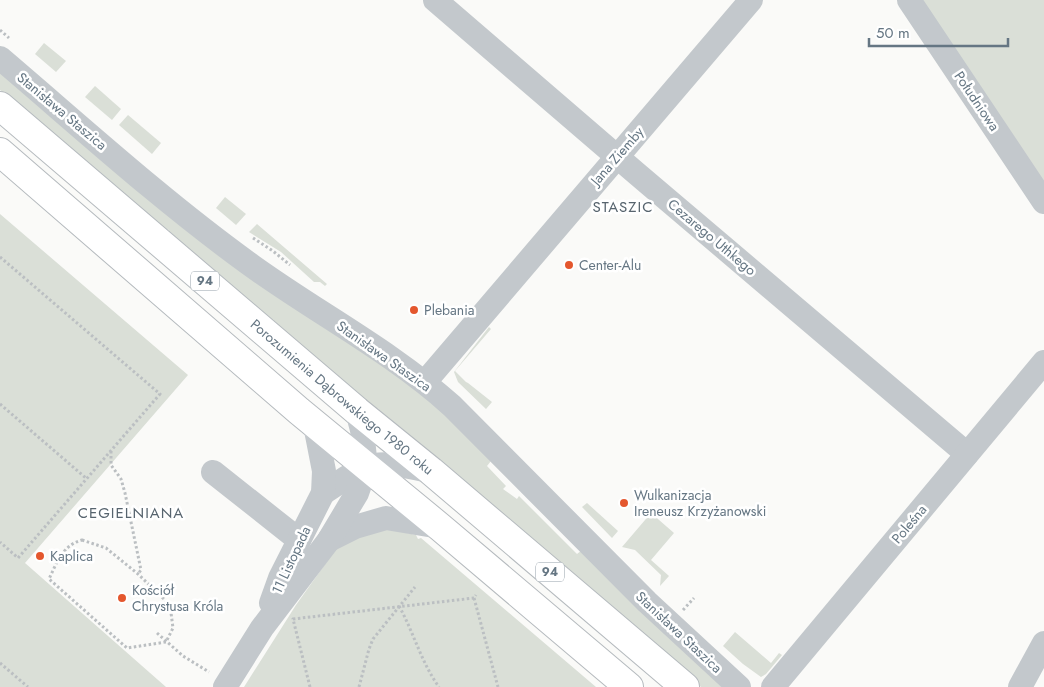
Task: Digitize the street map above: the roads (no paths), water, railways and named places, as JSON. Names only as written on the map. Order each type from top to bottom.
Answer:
[{"type":"main road","name":"Porozumienia Dąbrowskiego 1980 roku","points":[[0,106],[357,411],[431,471],[685,687]]},
{"type":"main road","points":[[0,152],[315,425],[440,527],[629,687]]},
{"type":"street","name":"Cezarego Uthkego","points":[[434,0],[967,454]]},
{"type":"street","name":"Jana Ziemby","points":[[425,382],[751,0]]},
{"type":"street","name":"Południowa","points":[[909,0],[1044,202]]},
{"type":"street","name":"Stanisława Staszica","points":[[0,58],[185,214],[243,260],[392,357],[425,382],[458,412],[647,602],[739,687]]},
{"type":"street","name":"Poleśna","points":[[774,687],[1044,362]]},
{"type":"street","points":[[357,411],[362,430],[366,467]]},
{"type":"street","points":[[315,425],[324,471],[323,493]]},
{"type":"street","points":[[323,493],[366,467],[383,464],[431,471]]},
{"type":"street","name":"11 Listopada","points":[[217,680],[262,628],[329,540],[357,494],[366,467]]},
{"type":"street","points":[[214,472],[300,540]]},
{"type":"street","name":"11 Listopada","points":[[262,628],[280,578],[323,493]]},
{"type":"street","points":[[329,540],[355,527],[386,518],[440,527]]},
{"type":"street","points":[[1020,687],[1044,643]]},
{"type":"place","name":"Center-Alu","points":[[569,265]]},
{"type":"place","name":"Plebania","points":[[414,310]]},
{"type":"place","name":"Wulkanizacja Ireneusz Krzyżanowski","points":[[624,503]]},
{"type":"place","name":"Kaplica","points":[[40,556]]},
{"type":"place","name":"Kościół Chrystusa Króla","points":[[122,598]]},
{"type":"district","name":"STASZIC","points":[[623,207]]},
{"type":"district","name":"CEGIELNIANA","points":[[131,513]]}]
